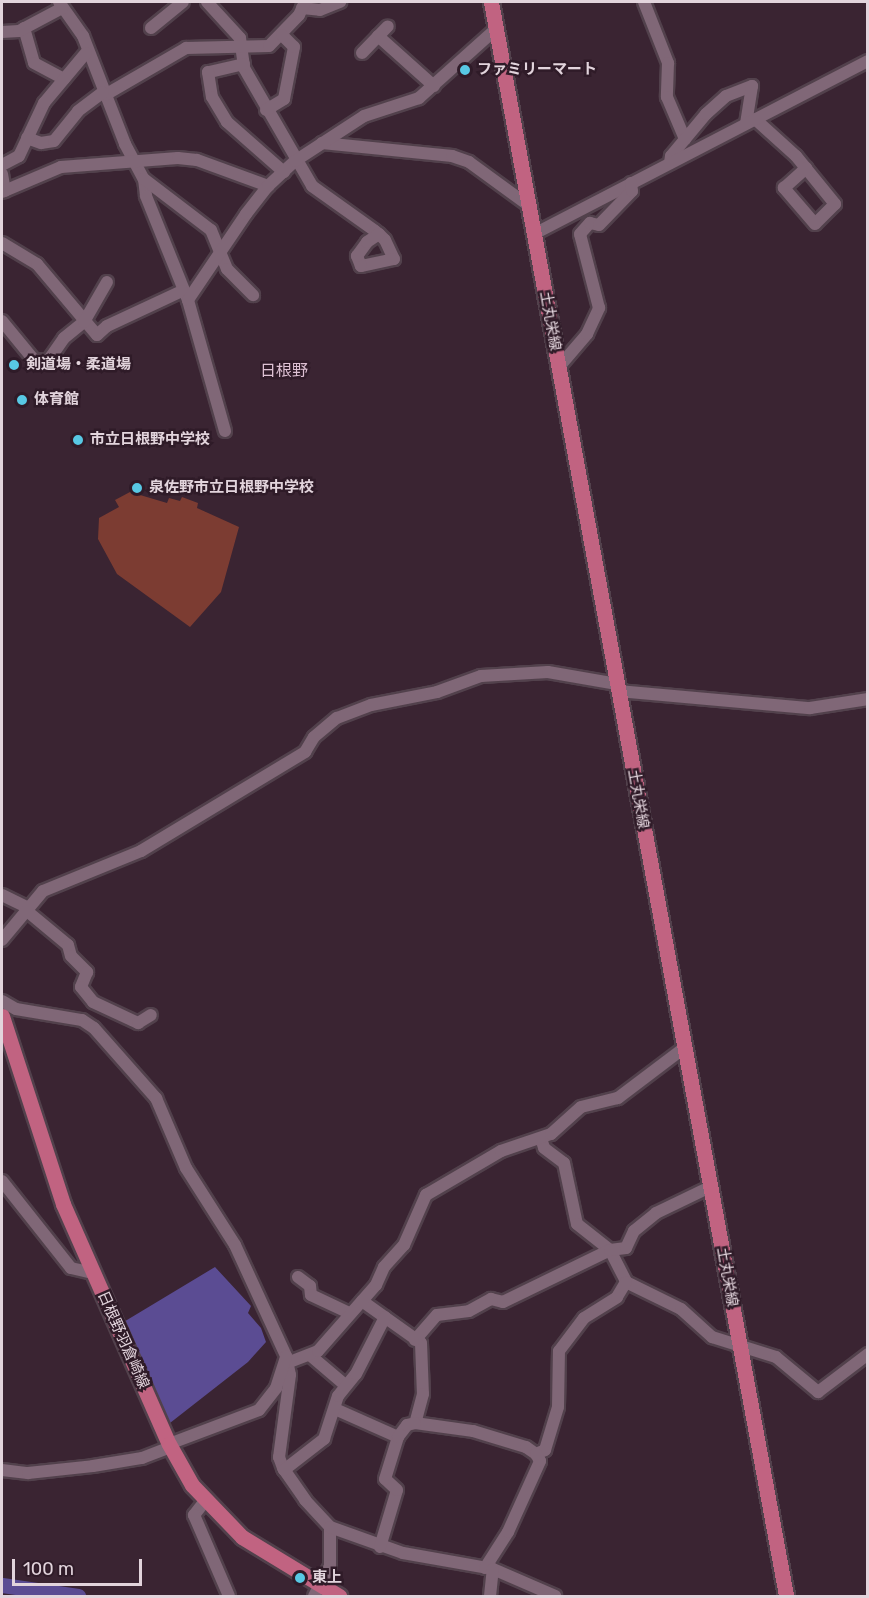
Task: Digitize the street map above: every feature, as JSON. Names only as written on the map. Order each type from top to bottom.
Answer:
[{"type":"main road","name":"土丸栄線","points":[[491,2],[786,1596]]},
{"type":"main road","name":"日根野羽倉崎線","points":[[2,1016],[63,1204],[170,1446],[205,1501],[242,1537],[318,1591],[339,1596]]},
{"type":"street","points":[[151,28],[183,2]]},
{"type":"street","points":[[207,2],[240,38],[244,64],[266,110],[312,186],[379,234]]},
{"type":"street","points":[[27,138],[41,143],[54,141],[78,111],[186,48],[269,46],[282,35],[304,5],[320,10],[340,2]]},
{"type":"street","points":[[644,2],[668,63],[667,97],[685,139]]},
{"type":"street","points":[[2,32],[24,28],[60,5],[82,36],[86,53],[144,179],[146,196],[185,295],[225,431]]},
{"type":"street","points":[[362,53],[388,26]]},
{"type":"street","points":[[24,28],[34,63],[64,79]]},
{"type":"street","points":[[2,243],[38,264],[97,335],[107,326],[185,295],[220,257],[268,186],[295,161],[364,116],[419,98],[496,29]]},
{"type":"street","points":[[266,110],[284,99],[294,46],[282,35]]},
{"type":"street","points":[[378,36],[434,86]]},
{"type":"street","points":[[2,165],[19,156],[44,103],[86,53]]},
{"type":"street","points":[[534,234],[867,61]]},
{"type":"street","points":[[244,64],[208,72],[212,97],[227,122],[284,172]]},
{"type":"street","points":[[670,163],[685,139],[726,96],[752,86],[751,121]]},
{"type":"street","points":[[751,121],[806,168],[835,204],[815,224],[784,188],[806,168]]},
{"type":"street","points":[[322,143],[452,156],[469,162],[528,205]]},
{"type":"street","points":[[2,174],[3,191],[61,167],[135,161],[197,160],[268,186]]},
{"type":"street","points":[[144,179],[211,230],[220,257],[253,296]]},
{"type":"street","points":[[558,368],[587,334],[599,308],[578,240],[580,234],[590,223],[599,225],[632,191],[631,183]]},
{"type":"street","points":[[2,321],[40,363],[48,361],[64,338],[84,322],[107,282]]},
{"type":"street","points":[[2,940],[43,891],[141,851],[305,752],[314,737],[337,718],[371,705],[437,692],[481,676],[548,672],[617,688],[810,708],[867,699]]},
{"type":"street","points":[[2,895],[28,909],[68,945],[71,956],[87,972],[81,987],[93,1002],[138,1023],[152,1014]]},
{"type":"street","points":[[2,1001],[16,1009],[82,1020],[94,1028],[156,1098],[186,1168],[235,1245],[287,1360],[290,1375],[279,1457],[284,1470],[305,1500],[330,1527],[380,1547],[489,1569],[555,1596]]},
{"type":"street","points":[[82,1020],[93,1002]]},
{"type":"street","points":[[287,1360],[311,1356],[362,1301],[404,1245],[426,1195],[501,1151],[541,1138],[561,1128],[581,1107],[618,1098],[684,1048]]},
{"type":"street","points":[[541,1138],[544,1148],[564,1163],[577,1224],[609,1250],[626,1282],[681,1309],[712,1337],[740,1348],[776,1357],[818,1392],[867,1354]]},
{"type":"street","points":[[2,1181],[71,1268],[93,1273]]},
{"type":"street","points":[[415,1340],[437,1315],[469,1311],[491,1299],[503,1302],[609,1250],[626,1248],[634,1232],[656,1213],[710,1187]]},
{"type":"street","points":[[298,1277],[310,1286],[311,1295],[349,1313]]},
{"type":"street","points":[[536,1454],[545,1450],[558,1407],[559,1351],[585,1318],[617,1297],[626,1282]]},
{"type":"street","points":[[362,1301],[421,1343],[423,1394],[415,1423]]},
{"type":"street","points":[[284,1470],[324,1439],[344,1384],[356,1374],[386,1317]]},
{"type":"street","points":[[311,1356],[344,1384]]},
{"type":"street","points":[[2,1470],[28,1473],[142,1458],[259,1410],[276,1388],[287,1360]]},
{"type":"street","points":[[335,1409],[398,1437]]},
{"type":"street","points":[[380,1547],[397,1490],[385,1479],[398,1437],[407,1425],[415,1423],[473,1431],[526,1447],[536,1454],[540,1461],[489,1569],[490,1596]]},
{"type":"street","points":[[205,1501],[194,1515],[229,1596]]},
{"type":"street","points":[[318,1591],[332,1557],[330,1527]]},
{"type":"shaded area","points":[[130,492],[167,503],[169,498],[180,501],[182,497],[198,503],[197,508],[239,527],[221,592],[190,627],[117,574],[98,539],[99,518],[119,507],[115,500]]},
{"type":"shaded area","points":[[215,1267],[251,1306],[248,1313],[261,1328],[266,1342],[248,1362],[170,1423],[122,1323]]},
{"type":"waterway","points":[[2,1585],[78,1596]]},
{"type":"place","name":"ファミリーマート","points":[[465,70]]},
{"type":"place","name":"剣道場・柔道場","points":[[14,365]]},
{"type":"place","name":"体育館","points":[[22,400]]},
{"type":"place","name":"市立日根野中学校","points":[[78,440]]},
{"type":"place","name":"泉佐野市立日根野中学校","points":[[137,488]]},
{"type":"place","name":"東上","points":[[300,1578]]},
{"type":"district","name":"日根野","points":[[284,371]]}]
